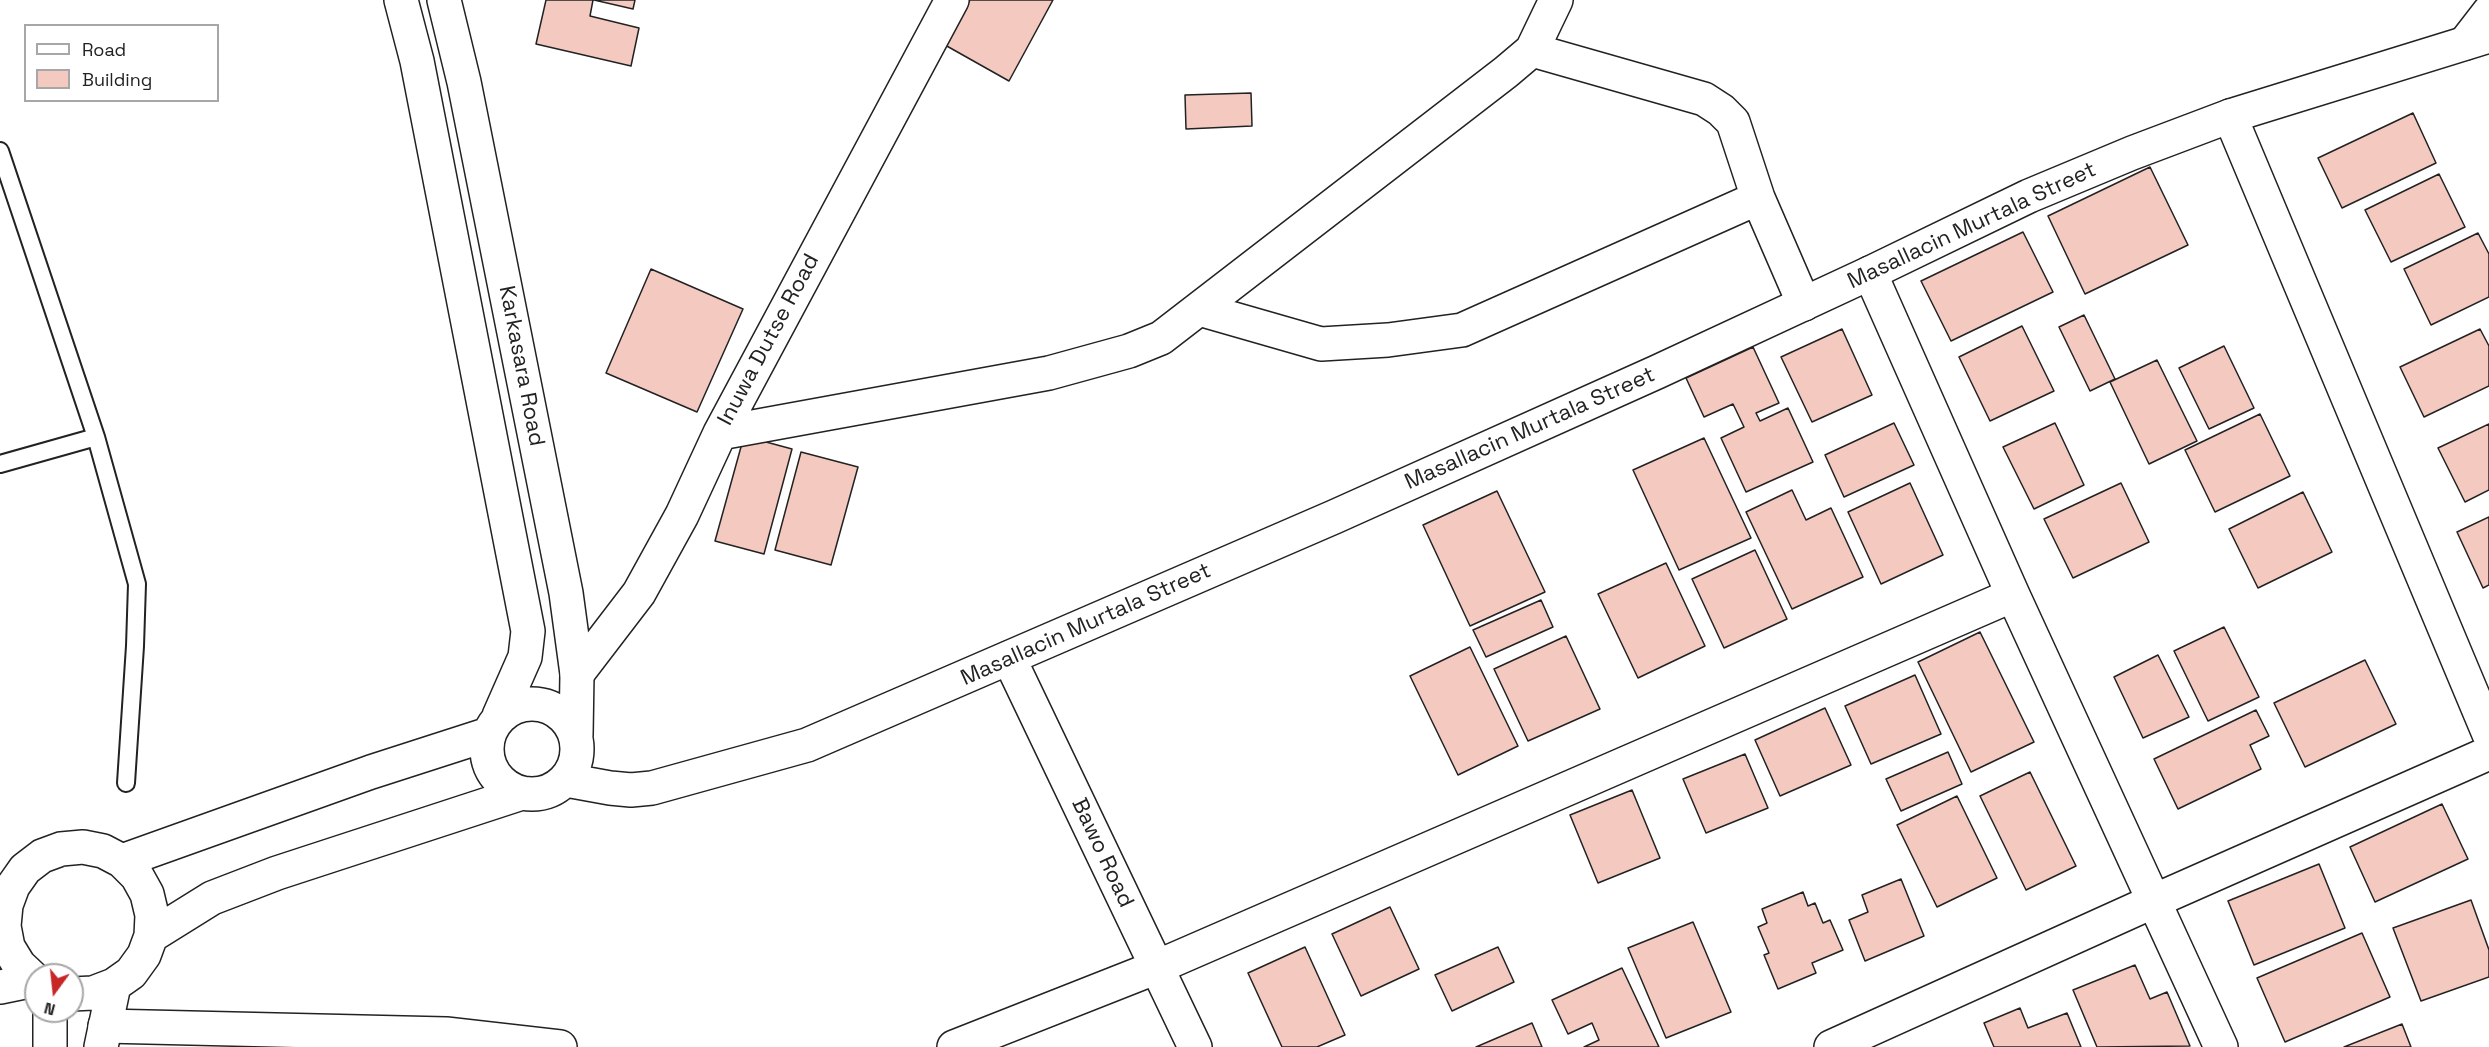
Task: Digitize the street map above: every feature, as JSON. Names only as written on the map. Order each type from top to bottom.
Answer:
[{"type":"street","name":"Karkasara Road","points":[[401,0],[417,61],[528,632],[525,657],[494,725]]},
{"type":"street","name":"Karkasara Road","points":[[444,0],[465,82],[566,593],[577,674],[576,735]]},
{"type":"street","name":"Inuwa Dutse Road","points":[[577,674],[639,593],[682,515],[720,433],[952,0]]},
{"type":"street","points":[[720,433],[1049,373],[1129,351],[1161,338],[1532,50],[1556,0]]},
{"type":"street","points":[[2477,40],[2489,12]]},
{"type":"street","name":"Masallacin Murtala Street","points":[[566,780],[610,788],[632,790],[652,788],[807,745],[1355,507],[1657,372],[2029,196],[2132,153],[2230,116],[2477,40]]},
{"type":"street","points":[[1532,50],[1704,99],[1721,110],[1732,122],[1758,198],[1804,303]]},
{"type":"street","points":[[2230,116],[2489,734]]},
{"type":"street","points":[[1199,309],[1321,344],[1389,340],[1462,330],[1758,198]]},
{"type":"street","points":[[1870,273],[2013,595],[2221,1047]]},
{"type":"street","points":[[954,1047],[1156,967],[2013,595]]},
{"type":"street","name":"Bawo Road","points":[[1009,658],[1195,1047]]},
{"type":"street","points":[[122,861],[371,772],[494,725],[515,706],[533,702],[551,707],[566,718],[576,735],[578,751],[574,767],[566,780],[552,789],[537,794],[522,793],[503,785],[491,770],[485,752],[494,725]]},
{"type":"street","points":[[1832,1047],[2489,753]]},
{"type":"street","points":[[151,936],[212,898],[277,873],[522,793]]},
{"type":"street","points":[[24,970],[9,947],[4,926],[3,906],[13,886],[25,869],[42,856],[61,849],[83,847],[103,851],[122,861],[137,876],[147,894],[152,915],[151,936],[144,955],[131,973],[114,985],[93,993],[84,993]]},
{"type":"street","points":[[0,987],[24,982]]},
{"type":"street","points":[[114,985],[103,1037],[446,1034],[560,1047]]},
{"type":"street","points":[[50,1023],[50,1047]]},
{"type":"lane","points":[[0,151],[96,437],[136,584],[135,646],[126,783]]},
{"type":"lane","points":[[0,464],[96,437]]},
{"type":"building","points":[[546,0],[593,0],[590,16],[639,28],[631,66],[536,44]]},
{"type":"building","points":[[594,0],[635,0],[633,9]]},
{"type":"building","points":[[970,0],[1053,0],[1009,81],[945,45]]},
{"type":"building","points":[[1251,93],[1252,126],[1186,129],[1185,95]]},
{"type":"building","points":[[2413,113],[2436,163],[2342,208],[2318,158]]},
{"type":"building","points":[[2150,167],[2188,245],[2085,294],[2048,216]]},
{"type":"building","points":[[2439,174],[2465,227],[2391,262],[2365,210]]},
{"type":"building","points":[[2023,232],[2053,292],[1951,341],[1921,281]]},
{"type":"building","points":[[2478,233],[2489,254],[2489,297],[2431,325],[2404,269]]},
{"type":"building","points":[[651,269],[743,309],[697,412],[606,373]]},
{"type":"building","points":[[2084,315],[2115,379],[2090,391],[2059,327]]},
{"type":"building","points":[[2022,326],[2054,391],[1990,421],[1959,357]]},
{"type":"building","points":[[1842,329],[1872,395],[1812,422],[1781,357]]},
{"type":"building","points":[[2480,329],[2489,346],[2489,386],[2424,417],[2400,367]]},
{"type":"building","points":[[2224,346],[2254,408],[2209,429],[2179,368]]},
{"type":"building","points":[[1753,347],[1779,403],[1756,413],[1760,421],[1788,408],[1813,462],[1746,492],[1721,438],[1744,427],[1733,404],[1704,417],[1686,378]]},
{"type":"building","points":[[2157,360],[2197,441],[2149,464],[2110,382]]},
{"type":"building","points":[[2260,414],[2290,476],[2215,512],[2185,450]]},
{"type":"building","points":[[1894,423],[1914,465],[1844,497],[1825,455]]},
{"type":"building","points":[[2055,423],[2084,485],[2034,509],[2003,447]]},
{"type":"building","points":[[2489,424],[2489,490],[2465,502],[2438,448]]},
{"type":"building","points":[[744,436],[792,449],[764,554],[715,541]]},
{"type":"building","points":[[1704,438],[1751,538],[1679,570],[1633,470]]},
{"type":"building","points":[[801,452],[858,467],[831,565],[775,550]]},
{"type":"building","points":[[1910,483],[1943,555],[1881,584],[1848,512]]},
{"type":"building","points":[[2121,483],[2149,542],[2073,578],[2044,519]]},
{"type":"building","points":[[1792,490],[1806,520],[1831,508],[1863,577],[1792,609],[1746,512]]},
{"type":"building","points":[[1497,491],[1545,592],[1470,626],[1423,525]]},
{"type":"building","points":[[2303,492],[2332,552],[2258,588],[2229,529]]},
{"type":"building","points":[[2489,517],[2489,585],[2483,588],[2457,532]]},
{"type":"building","points":[[1755,550],[1787,619],[1724,648],[1692,579]]},
{"type":"building","points":[[1666,563],[1705,646],[1638,678],[1598,594]]},
{"type":"building","points":[[1541,600],[1553,627],[1486,657],[1473,630]]},
{"type":"building","points":[[2224,627],[2259,697],[2208,721],[2174,651]]},
{"type":"building","points":[[1980,632],[2034,742],[1971,772],[1918,662]]},
{"type":"building","points":[[1566,636],[1600,709],[1528,741],[1494,669]]},
{"type":"building","points":[[1470,647],[1518,746],[1458,775],[1410,676]]},
{"type":"building","points":[[2158,655],[2189,717],[2143,738],[2114,677]]},
{"type":"building","points":[[2365,660],[2396,724],[2305,767],[2274,703]]},
{"type":"building","points":[[1915,675],[1941,734],[1871,764],[1845,706]]},
{"type":"building","points":[[1825,708],[1851,765],[1780,796],[1755,740]]},
{"type":"building","points":[[2256,710],[2269,736],[2250,745],[2261,769],[2178,809],[2154,759]]},
{"type":"building","points":[[1948,752],[1962,784],[1901,811],[1886,779]]},
{"type":"building","points":[[1745,754],[1768,808],[1706,833],[1683,779]]},
{"type":"building","points":[[2030,772],[2076,866],[2026,890],[1980,796]]},
{"type":"building","points":[[1632,790],[1660,858],[1598,883],[1570,815]]},
{"type":"building","points":[[1957,796],[1997,878],[1937,907],[1897,825]]},
{"type":"building","points":[[2442,804],[2468,859],[2375,902],[2350,847]]},
{"type":"building","points":[[2319,864],[2345,928],[2254,965],[2228,901]]},
{"type":"building","points":[[1901,879],[1924,936],[1865,961],[1849,920],[1868,912],[1862,895]]},
{"type":"building","points":[[1803,892],[1808,906],[1815,903],[1823,923],[1830,920],[1843,950],[1812,963],[1816,973],[1778,989],[1764,955],[1769,953],[1758,927],[1767,923],[1762,909]]},
{"type":"building","points":[[2471,900],[2489,950],[2489,977],[2421,1001],[2393,928]]},
{"type":"building","points":[[1390,907],[1419,969],[1361,996],[1332,934]]},
{"type":"building","points":[[1693,922],[1731,1012],[1666,1038],[1628,948]]},
{"type":"building","points":[[2362,933],[2390,997],[2285,1042],[2257,978]]},
{"type":"building","points":[[1305,947],[1345,1035],[1317,1047],[1282,1047],[1248,973]]},
{"type":"building","points":[[1498,947],[1514,982],[1452,1011],[1435,975]]},
{"type":"building","points":[[2135,965],[2150,999],[2167,992],[2190,1046],[2097,1047],[2073,990]]},
{"type":"building","points":[[1622,968],[1659,1047],[1584,1047],[1599,1040],[1592,1023],[1568,1034],[1552,1000]]},
{"type":"building","points":[[2020,1008],[2028,1028],[2067,1013],[2081,1047],[1994,1047],[1984,1023]]},
{"type":"building","points":[[1532,1023],[1542,1047],[1476,1047]]},
{"type":"building","points":[[2402,1024],[2411,1047],[2344,1047]]}]
